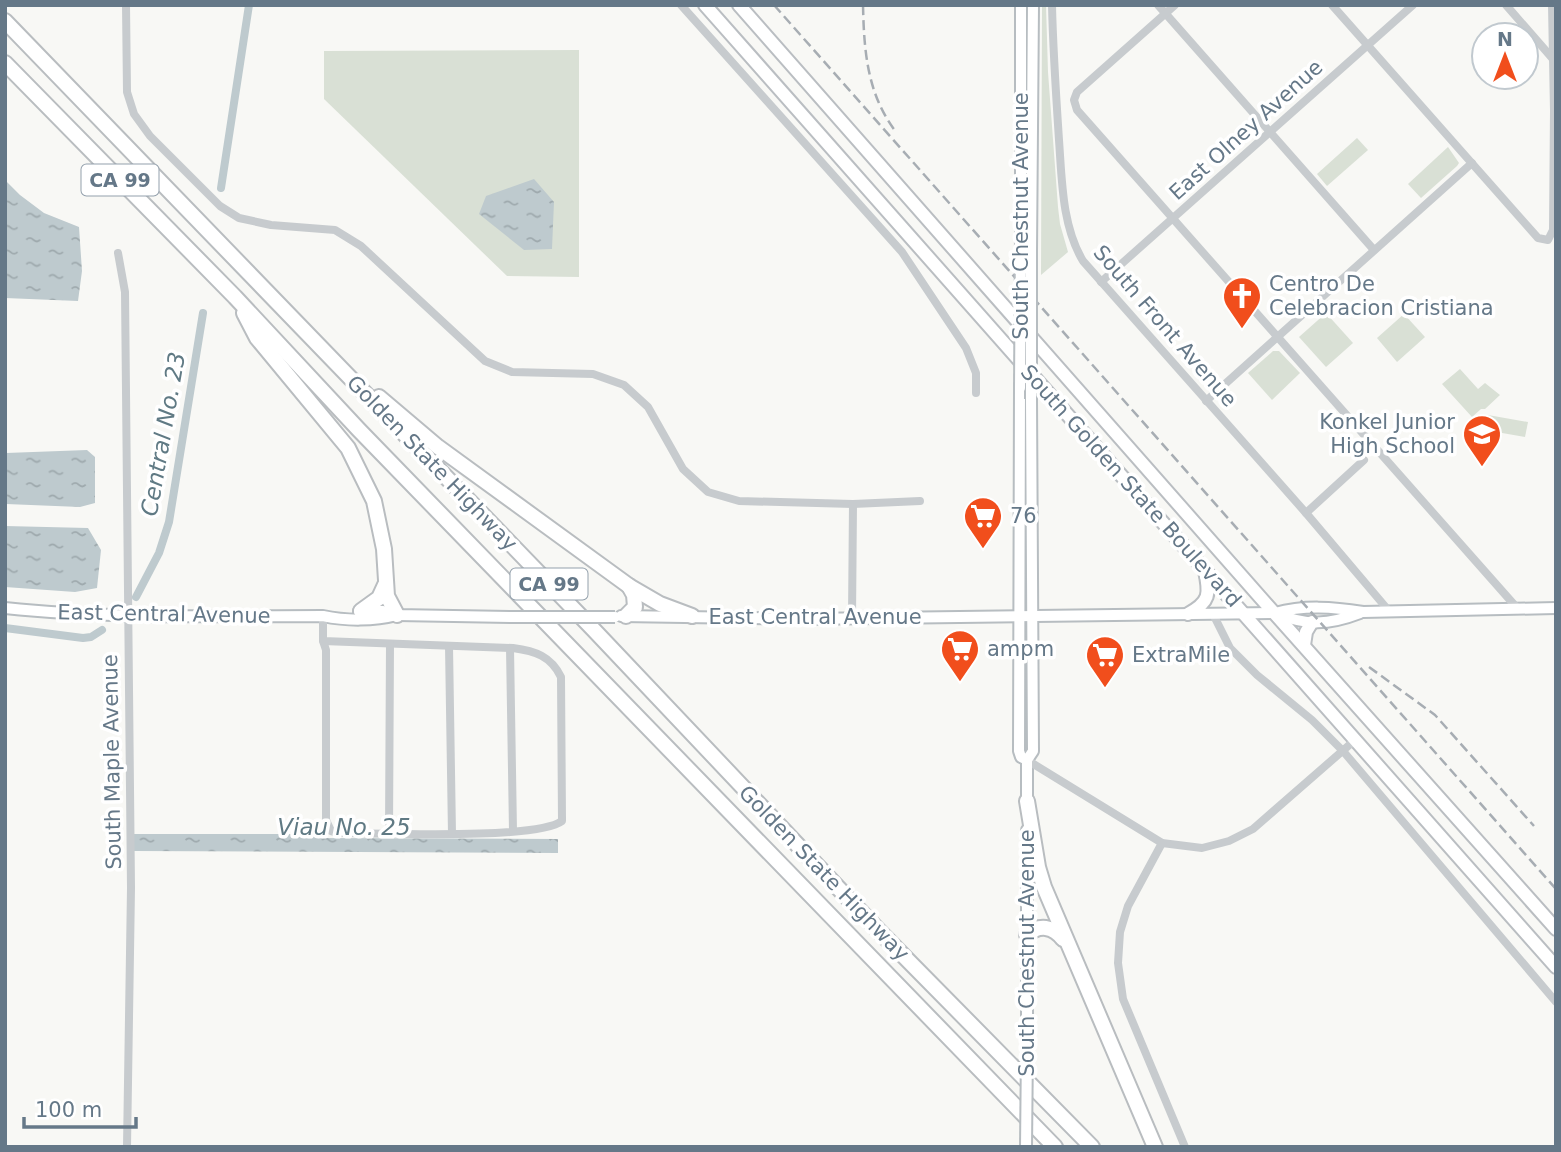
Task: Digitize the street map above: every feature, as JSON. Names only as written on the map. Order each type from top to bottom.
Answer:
[{"type":"highway","name":"Golden State Highway","points":[[5,21],[879,931],[1093,1147]]},
{"type":"highway","name":"Golden State Highway","points":[[5,63],[235,297],[359,430],[1055,1147]]},
{"type":"highway","points":[[235,297],[257,338],[348,448],[374,500],[384,549],[387,596],[397,615]]},
{"type":"highway","points":[[323,351],[438,447],[629,586],[660,604],[692,616]]},
{"type":"highway","points":[[361,611],[379,598],[385,583]]},
{"type":"highway","points":[[621,617],[635,607],[634,595],[629,586]]},
{"type":"highway","points":[[1027,801],[1040,877],[1155,1147]]},
{"type":"highway","points":[[1027,935],[1038,928],[1052,929],[1068,946]]},
{"type":"main road","name":"South Golden State Boulevard","points":[[705,5],[1556,967]]},
{"type":"main road","name":"South Golden State Boulevard","points":[[738,5],[1556,929]]},
{"type":"main road","name":"South Chestnut Avenue","points":[[1021,5],[1019,751],[1021,757],[1027,760]]},
{"type":"main road","name":"South Chestnut Avenue","points":[[1026,1147],[1027,760],[1033,751],[1033,5]]},
{"type":"main road","points":[[1188,614],[1198,609],[1207,598],[1209,590],[1205,571]]},
{"type":"main road","name":"East Central Avenue","points":[[323,616],[333,611],[383,611],[397,615],[514,617],[852,618],[1244,614],[1275,613],[1295,608],[1338,607],[1363,612],[1556,608]]},
{"type":"main road","name":"East Central Avenue","points":[[5,608],[68,615],[127,617],[323,616],[381,619],[397,615]]},
{"type":"main road","name":"East Central Avenue","points":[[1275,613],[1296,622],[1337,622],[1363,612]]},
{"type":"main road","points":[[1304,645],[1306,632],[1312,622]]},
{"type":"street","points":[[126,5],[127,92],[134,114],[150,136],[220,206],[239,218],[271,225],[335,230],[361,246],[485,360],[512,372],[593,374],[624,386],[648,407],[683,469],[708,492],[739,501],[853,504],[920,501]]},
{"type":"street","points":[[681,5],[902,252],[966,348],[976,373],[976,393]]},
{"type":"street","name":"South Front Avenue","points":[[1052,5],[1057,111],[1067,220],[1075,248],[1101,282],[1389,611]]},
{"type":"street","points":[[1158,5],[1374,250]]},
{"type":"street","points":[[1175,5],[1077,92],[1074,100],[1077,110],[1518,609]]},
{"type":"street","points":[[1332,5],[1538,238],[1548,240],[1553,230],[1555,111],[1552,5]]},
{"type":"street","name":"East Olney Avenue","points":[[1101,282],[1413,5]]},
{"type":"street","points":[[1506,5],[1553,59]]},
{"type":"street","points":[[1206,401],[1472,163]]},
{"type":"street","name":"South Maple Avenue","points":[[118,253],[125,292],[131,878],[127,1147]]},
{"type":"street","points":[[1306,513],[1364,460]]},
{"type":"street","points":[[852,618],[853,504]]},
{"type":"street","points":[[1213,614],[1230,648],[1343,751],[1556,1002]]},
{"type":"street","points":[[323,616],[324,641],[326,650],[328,827],[339,833],[452,834],[546,829],[562,821],[561,677],[552,663],[541,654],[510,648],[324,641]]},
{"type":"street","points":[[389,834],[390,644]]},
{"type":"street","points":[[449,646],[452,834]]},
{"type":"street","points":[[510,648],[513,831]]},
{"type":"street","points":[[1027,760],[1162,843],[1202,848],[1228,841],[1253,829],[1355,740]]},
{"type":"street","points":[[1162,843],[1128,906],[1120,932],[1118,963],[1123,999],[1185,1147]]},
{"type":"shaded area","points":[[1042,5],[1046,5],[1058,207],[1068,252],[1041,275]]},
{"type":"shaded area","points":[[579,50],[579,277],[507,276],[324,99],[324,51]]},
{"type":"shaded area","points":[[1357,138],[1368,150],[1327,186],[1317,174]]},
{"type":"shaded area","points":[[1448,147],[1459,163],[1421,198],[1408,184]]},
{"type":"shaded area","points":[[1326,313],[1353,343],[1326,367],[1299,337]]},
{"type":"shaded area","points":[[1404,314],[1425,337],[1397,362],[1377,338]]},
{"type":"shaded area","points":[[1273,351],[1279,351],[1300,373],[1272,400],[1248,373]]},
{"type":"shaded area","points":[[1460,369],[1478,389],[1485,383],[1500,395],[1472,417],[1442,384]]},
{"type":"shaded area","points":[[1488,415],[1528,422],[1525,437],[1485,430]]},
{"type":"water","points":[[534,179],[554,202],[552,249],[524,250],[479,214],[486,196]]},
{"type":"water","points":[[5,180],[44,213],[79,227],[82,271],[78,301],[5,298]]},
{"type":"water","points":[[87,450],[95,457],[95,503],[80,507],[6,504],[6,453]]},
{"type":"water","points":[[5,526],[88,528],[101,550],[97,588],[75,592],[5,587]]},
{"type":"water","points":[[134,834],[314,834],[317,838],[558,839],[558,853],[134,851]]},
{"type":"waterway","name":"Central No. 23","points":[[221,188],[249,5]]},
{"type":"waterway","name":"Central No. 23","points":[[136,597],[159,553],[169,522],[203,313]]},
{"type":"waterway","name":"Central No. 23","points":[[5,628],[83,638],[91,637],[102,630]]},
{"type":"railway","points":[[774,5],[1556,889]]},
{"type":"railway","points":[[863,5],[869,72],[879,103],[896,132]]},
{"type":"railway","points":[[1369,667],[1435,715],[1534,826]]},
{"type":"place","name":"Centro De Celebracion Cristiana","points":[[1242,330]]},
{"type":"place","name":"Konkel Junior High School","points":[[1482,468]]},
{"type":"place","name":"76","points":[[983,550]]},
{"type":"place","name":"ampm","points":[[960,683]]},
{"type":"place","name":"ExtraMile","points":[[1105,689]]},
{"type":"water label","name":"Viau No. 25","points":[[344,827]]}]
